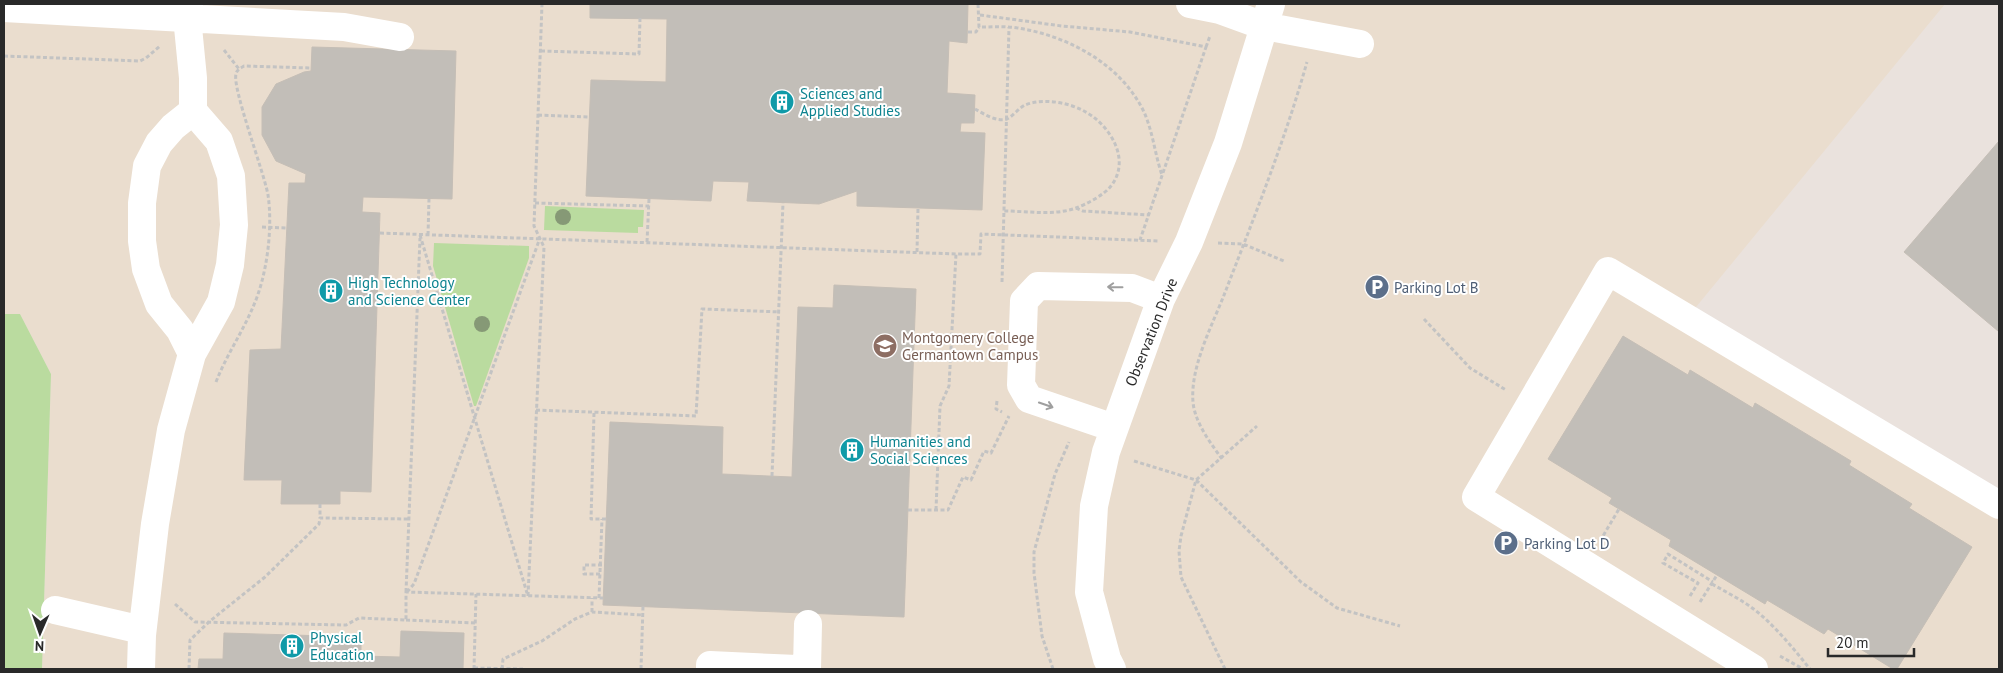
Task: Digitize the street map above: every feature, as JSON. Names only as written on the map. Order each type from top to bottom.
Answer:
[{"type":"street","points":[[1190,4],[1220,10],[1267,15],[1360,44]]},
{"type":"street","points":[[4,8],[188,10],[263,24],[344,27],[400,37]]},
{"type":"street","points":[[141,669],[142,630],[155,524],[171,430],[192,354],[221,302],[230,265],[234,225],[231,176],[219,141],[193,111],[193,78],[188,10]]},
{"type":"street","name":"Observation Drive","points":[[1112,669],[1107,659],[1089,592],[1094,506],[1114,428],[1161,299],[1189,242],[1228,143],[1267,15]]},
{"type":"street","points":[[192,354],[180,330],[159,304],[146,269],[142,241],[142,203],[147,166],[159,143],[173,127],[193,111]]},
{"type":"street","points":[[1754,669],[1476,497],[1608,271],[1999,505]]},
{"type":"street","points":[[1114,428],[1029,399],[1021,385],[1024,301],[1038,286],[1132,288],[1161,299]]},
{"type":"street","points":[[55,610],[142,630]]},
{"type":"street","points":[[806,669],[808,624]]},
{"type":"street","points":[[710,669],[710,665],[798,669]]},
{"type":"path","points":[[528,596],[544,247],[534,226],[542,4]]},
{"type":"path","points":[[968,32],[976,32],[979,27],[980,15],[978,4]]},
{"type":"path","points":[[980,15],[1062,26],[1130,32],[1206,48]]},
{"type":"path","points":[[541,51],[639,54],[640,18]]},
{"type":"path","points":[[979,27],[1009,27],[1028,30],[1077,46],[1110,68],[1134,96],[1144,112],[1162,176]]},
{"type":"path","points":[[1006,119],[1009,27]]},
{"type":"path","points":[[1140,240],[1210,34]]},
{"type":"path","points":[[4,56],[140,60],[146,58],[162,44]]},
{"type":"path","points":[[222,47],[239,69]]},
{"type":"path","points":[[1222,459],[1205,436],[1193,404],[1194,380],[1205,341],[1278,154],[1309,54]]},
{"type":"path","points":[[975,109],[990,118],[1006,119],[1024,106],[1036,102],[1054,102],[1071,105],[1085,111],[1099,121],[1113,138],[1119,154],[1119,171],[1111,186],[1092,200],[1076,208],[1054,212],[1004,210]]},
{"type":"path","points":[[538,115],[589,117]]},
{"type":"path","points":[[428,198],[428,235]]},
{"type":"path","points":[[647,242],[649,199]]},
{"type":"path","points":[[535,203],[649,206]]},
{"type":"path","points":[[772,476],[783,203]]},
{"type":"path","points":[[917,252],[918,208]]},
{"type":"path","points":[[1076,208],[1084,211],[1149,215]]},
{"type":"path","points":[[380,233],[956,254],[980,254],[981,234],[1243,244],[1284,262]]},
{"type":"path","points":[[420,235],[528,596]]},
{"type":"path","points":[[406,620],[420,235]]},
{"type":"path","points":[[406,592],[414,584],[540,238]]},
{"type":"path","points":[[936,510],[940,406],[949,386],[956,254]]},
{"type":"path","points":[[536,410],[696,416],[702,309],[780,312]]},
{"type":"path","points":[[1424,319],[1470,368],[1530,405]]},
{"type":"path","points":[[406,592],[601,598],[600,574],[604,519],[591,519],[594,413]]},
{"type":"path","points":[[908,510],[948,510],[963,477],[971,480],[984,451],[991,453],[1009,416]]},
{"type":"path","points":[[1223,669],[1184,586],[1179,566],[1181,536],[1196,480],[1222,459],[1257,426]]},
{"type":"path","points":[[1053,669],[1042,636],[1034,573],[1034,552],[1054,474],[1069,442]]},
{"type":"path","points":[[1196,480],[1301,582],[1337,608],[1400,626]]},
{"type":"path","points":[[189,669],[190,640],[265,576],[319,524],[320,504]]},
{"type":"path","points":[[1597,547],[1619,509]]},
{"type":"path","points":[[320,518],[409,519]]},
{"type":"path","points":[[1688,601],[1698,584],[1663,563],[1668,554],[1753,608],[1784,637],[1810,669]]},
{"type":"path","points":[[600,574],[584,574],[584,565],[604,565]]},
{"type":"path","points":[[1701,600],[1717,575]]},
{"type":"path","points":[[147,591],[161,592],[195,622],[346,625],[359,618],[475,623]]},
{"type":"path","points":[[476,594],[474,669],[524,669]]},
{"type":"path","points":[[592,598],[592,612]]},
{"type":"path","points":[[641,669],[643,606]]},
{"type":"path","points":[[502,669],[503,659],[542,641],[575,619],[592,612],[643,615]]},
{"type":"shaded area","name":"Montgomery College Germantown Campus","points":[[4,4],[1945,4],[1687,318],[1999,505],[1999,669],[42,669],[51,374],[20,314],[4,314]]},
{"type":"green space","points":[[545,206],[644,210],[643,227],[638,227],[638,233],[544,230]]},
{"type":"green space","points":[[434,243],[529,246],[529,258],[476,406],[474,406],[433,266]]},
{"type":"green space","points":[[4,314],[20,314],[51,374],[42,669],[4,669]]},
{"type":"building","name":"Sciences and Applied Studies","points":[[590,4],[968,4],[967,43],[949,41],[947,93],[975,95],[974,123],[961,123],[960,132],[985,133],[982,210],[857,206],[857,191],[819,204],[747,201],[749,182],[713,181],[711,201],[586,196],[591,80],[666,82],[667,19],[590,18]]},
{"type":"building","name":"High Technology and Science Center","points":[[312,47],[456,51],[452,199],[363,197],[362,212],[380,213],[371,492],[340,491],[340,504],[281,504],[282,480],[244,480],[250,350],[281,349],[289,183],[305,183],[306,174],[276,161],[262,135],[262,107],[276,84],[311,71]]},
{"type":"building","points":[[1999,141],[1999,330],[1998,331],[1904,252]]},
{"type":"building","name":"Humanities and Social Sciences","points":[[834,285],[916,289],[904,617],[603,605],[610,422],[723,427],[722,474],[792,477],[798,307],[833,308]]},
{"type":"building","points":[[1623,336],[1688,375],[1690,370],[1753,408],[1755,403],[1851,461],[1849,465],[1912,504],[1909,508],[1972,547],[1897,669],[1893,669],[1828,629],[1824,634],[1767,600],[1765,604],[1669,546],[1671,540],[1609,503],[1612,498],[1548,459]]},
{"type":"building","name":"Physical Education","points":[[401,631],[464,633],[463,669],[198,669],[199,659],[223,659],[224,633],[361,637],[361,656],[400,657]]},
{"type":"place","name":"Sciences and Applied Studies","points":[[782,102]]},
{"type":"place","name":"Parking Lot B","points":[[1377,287]]},
{"type":"place","name":"High Technology and Science Center","points":[[331,291]]},
{"type":"place","name":"Montgomery College Germantown Campus","points":[[885,346]]},
{"type":"place","name":"Humanities and Social Sciences","points":[[852,450]]},
{"type":"place","name":"Parking Lot D","points":[[1506,543]]},
{"type":"place","name":"Physical Education","points":[[292,646]]}]
